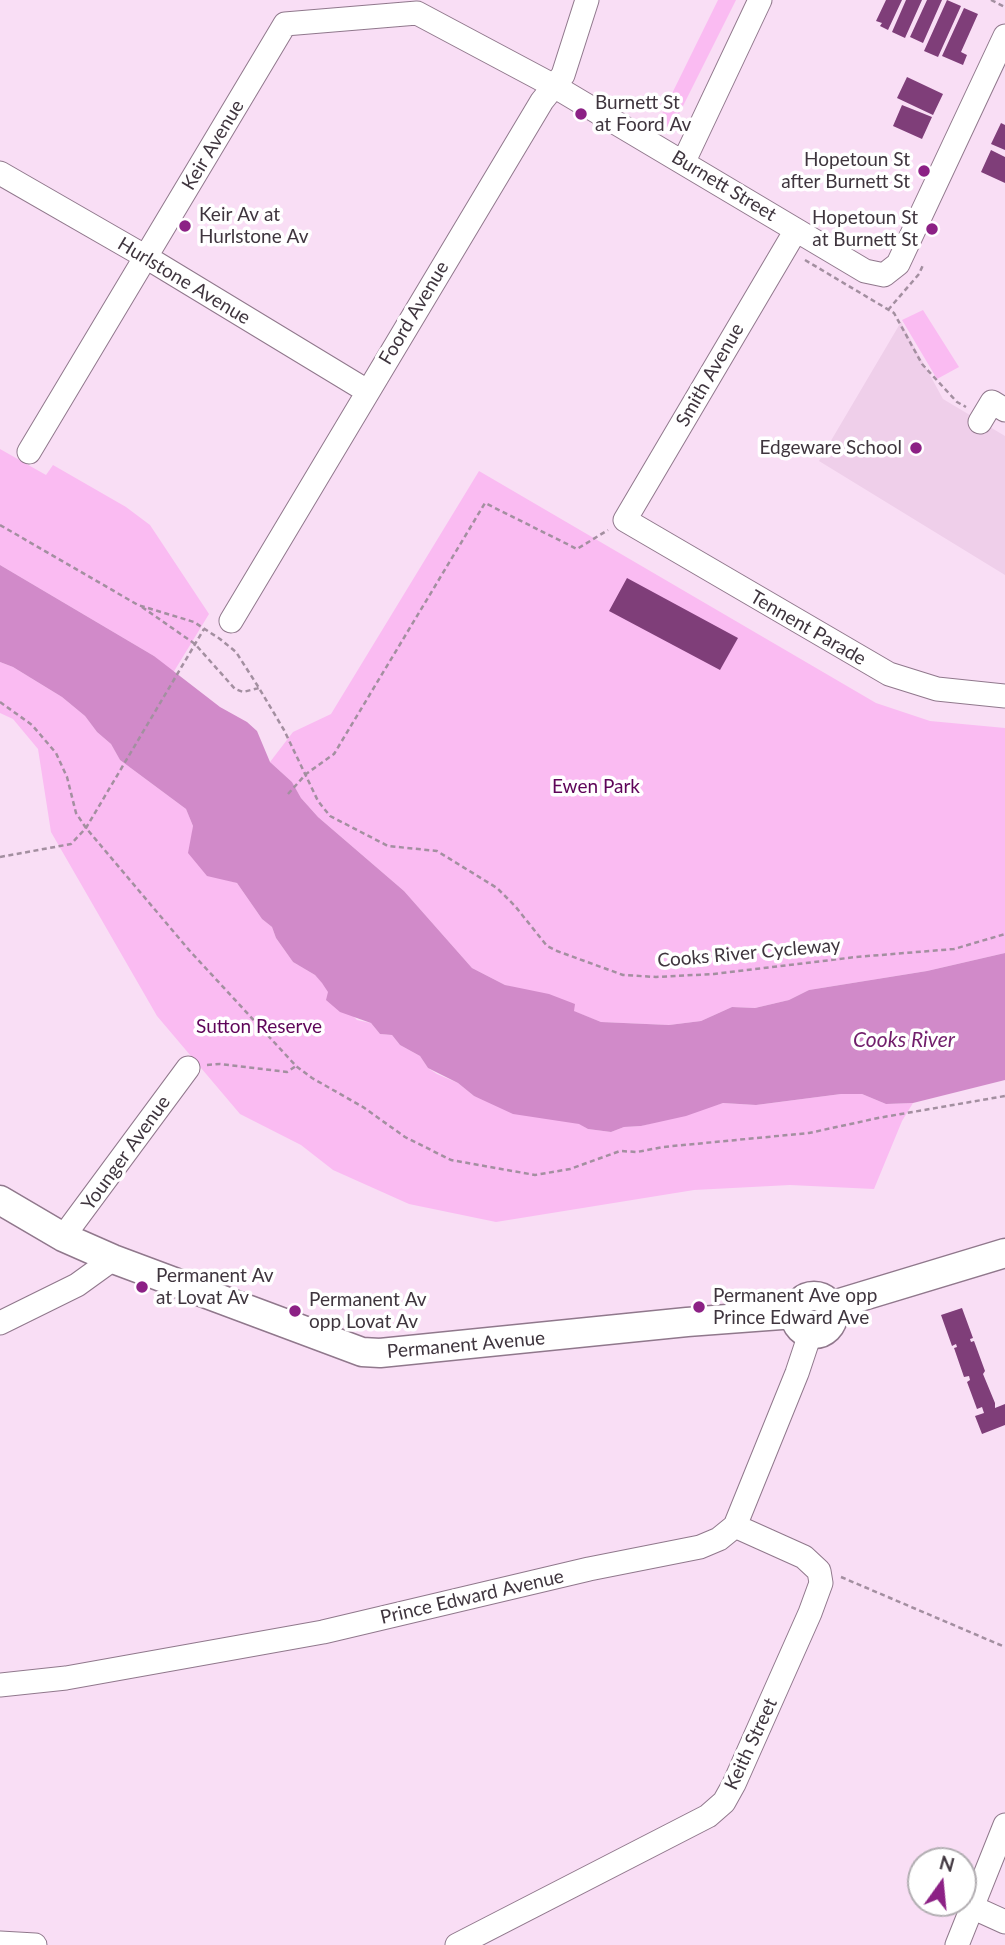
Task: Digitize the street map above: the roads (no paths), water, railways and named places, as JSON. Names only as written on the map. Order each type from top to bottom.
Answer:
[{"type":"main road","name":"Permanent Avenue","points":[[0,1200],[63,1237],[113,1259],[362,1352],[380,1353],[803,1324]]},
{"type":"main road","points":[[803,1324],[803,1300],[813,1297],[823,1299],[830,1306],[1005,1253]]},
{"type":"street","name":"Foord Avenue","points":[[231,621],[542,101],[563,75],[587,0]]},
{"type":"street","points":[[684,161],[760,0]]},
{"type":"street","name":"Burnett Street","points":[[417,13],[554,86],[865,271],[884,275],[898,264],[1005,36]]},
{"type":"street","name":"Keir Avenue","points":[[29,452],[285,24],[417,13]]},
{"type":"street","name":"Hurlstone Avenue","points":[[0,173],[146,257],[367,391]]},
{"type":"street","name":"Smith Avenue","points":[[625,520],[796,230]]},
{"type":"street","points":[[981,420],[992,402],[1005,410]]},
{"type":"street","name":"Tennent Parade","points":[[625,520],[889,674],[937,690],[1005,696]]},
{"type":"street","name":"Younger Avenue","points":[[63,1237],[188,1068]]},
{"type":"street","points":[[0,1323],[77,1285],[113,1259]]},
{"type":"street","points":[[734,1526],[797,1373],[803,1324]]},
{"type":"street","name":"Keith Street","points":[[457,1945],[708,1816],[724,1802],[816,1600],[821,1583],[819,1571],[815,1566],[796,1552],[734,1526]]},
{"type":"street","name":"Prince Edward Avenue","points":[[0,1685],[66,1678],[323,1632],[589,1569],[700,1547],[719,1539],[734,1526]]},
{"type":"street","points":[[977,1895],[1005,1825]]},
{"type":"street","points":[[977,1909],[1005,1922]]},
{"type":"street","points":[[957,1945],[968,1917]]},
{"type":"street","points":[[0,1943],[35,1945]]},
{"type":"water","name":"Cooks River","points":[[0,565],[154,656],[220,707],[247,722],[257,731],[270,762],[292,782],[301,798],[318,817],[404,891],[472,968],[505,985],[549,994],[575,1004],[574,1011],[601,1022],[669,1025],[701,1021],[732,1007],[755,1008],[789,1000],[809,990],[927,971],[1005,953],[1005,1080],[913,1103],[886,1104],[862,1094],[841,1094],[756,1105],[723,1103],[686,1116],[624,1127],[611,1132],[513,1114],[474,1096],[458,1083],[428,1068],[420,1056],[400,1045],[392,1035],[380,1034],[371,1023],[340,1012],[326,1000],[328,992],[322,983],[315,975],[293,962],[276,938],[272,927],[262,919],[237,883],[207,876],[188,853],[193,826],[186,809],[120,760],[111,744],[85,716],[62,697],[0,662]]},
{"type":"place","name":"Burnett St at Foord Av","points":[[581,114]]},
{"type":"place","name":"Hopetoun St after Burnett St","points":[[924,171]]},
{"type":"place","name":"Keir Av at Hurlstone Av","points":[[185,226]]},
{"type":"place","name":"Hopetoun St at Burnett St","points":[[932,229]]},
{"type":"place","name":"Edgeware School","points":[[916,448]]},
{"type":"place","name":"Permanent Av at Lovat Av","points":[[142,1287]]},
{"type":"place","name":"Permanent Ave opp Prince Edward Ave","points":[[699,1307]]},
{"type":"place","name":"Permanent Av opp Lovat Av","points":[[295,1311]]},
{"type":"park label","name":"Ewen Park","points":[[596,787]]},
{"type":"park label","name":"Sutton Reserve","points":[[259,1027]]}]
